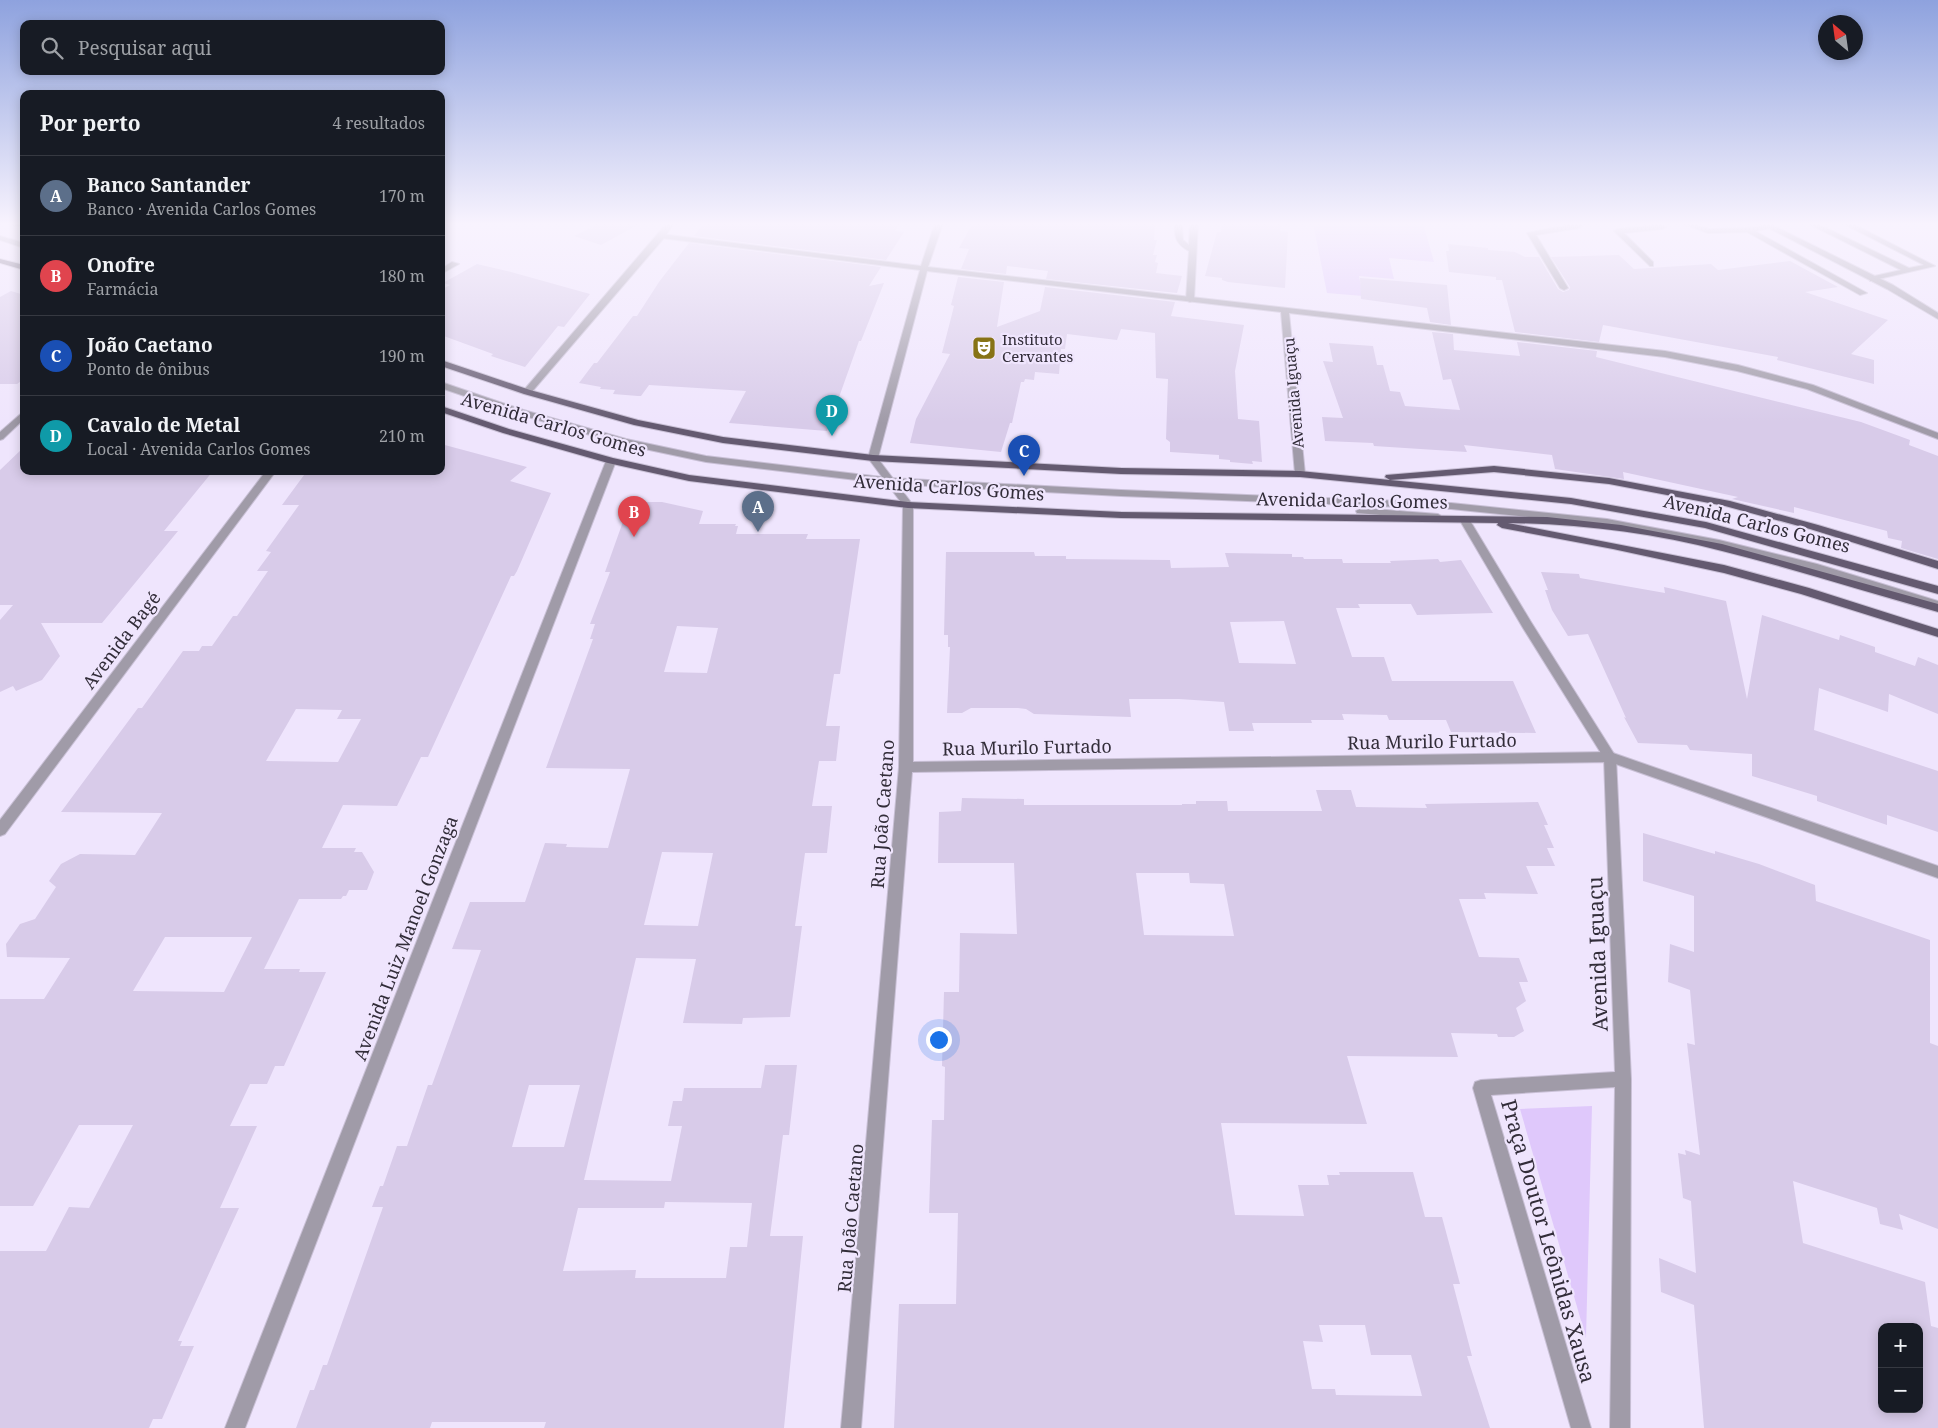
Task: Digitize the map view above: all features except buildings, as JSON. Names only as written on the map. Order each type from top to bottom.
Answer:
[{"type":"main road","name":"Avenida Carlos Gomes","points":[[445,364],[527,392],[637,423],[703,436],[873,458],[1121,472],[1300,474],[1571,501],[1706,525],[1802,550],[1938,590]]},
{"type":"main road","name":"Avenida Carlos Gomes","points":[[445,410],[611,462],[689,478],[908,505],[1121,516],[1547,520],[1621,528],[1740,552],[1938,606]]},
{"type":"main road","name":"Avenida Carlos Gomes","points":[[1357,479],[1494,469],[1609,481],[1726,503],[1814,527],[1938,565]]},
{"type":"main road","name":"Avenida Carlos Gomes","points":[[1464,519],[1597,542],[1725,570],[1835,600],[1938,633]]},
{"type":"street","points":[[527,392],[615,290]]},
{"type":"street","points":[[908,505],[873,458],[918,290]]},
{"type":"street","points":[[1104,290],[1665,354],[1729,366],[1810,387],[1938,436]]},
{"type":"street","points":[[1190,290],[1190,300]]},
{"type":"street","points":[[1857,290],[1863,293]]},
{"type":"street","points":[[1891,290],[1938,317]]},
{"type":"street","name":"Avenida Iguaçu","points":[[1285,311],[1300,474]]},
{"type":"street","points":[[445,387],[517,411],[624,442],[706,459],[890,481],[1121,493],[1451,506],[1607,522],[1720,543],[1822,570],[1938,606]]},
{"type":"street","points":[[0,437],[20,418]]},
{"type":"street","name":"Avenida Luiz Manoel Gonzaga","points":[[235,1428],[611,462]]},
{"type":"street","name":"Avenida Bagé","points":[[0,830],[268,475]]},
{"type":"street","points":[[1121,493],[1464,519]]},
{"type":"street","name":"Rua João Caetano","points":[[852,1428],[906,768],[908,505]]},
{"type":"street","name":"Avenida Iguaçu","points":[[1464,519],[1610,757],[1623,1078],[1620,1428]]},
{"type":"street","name":"Rua Murilo Furtado","points":[[906,768],[1610,757],[1938,872]]},
{"type":"street","name":"Praça Doutor Leônidas Xausa","points":[[1580,1428],[1481,1088],[1623,1078]]},
{"type":"shaded area","points":[[1326,290],[1362,290],[1363,296],[1327,293]]},
{"type":"shaded area","points":[[1592,1106],[1586,1338],[1520,1109]]},
{"type":"place","name":"Instituto Cervantes","points":[[984,348]]},
{"type":"place","name":"Cavalo de Metal","points":[[832,436]]},
{"type":"place","name":"João Caetano","points":[[1024,476]]},
{"type":"place","name":"Banco Santander","points":[[758,532]]},
{"type":"place","name":"Onofre","points":[[634,537]]}]
